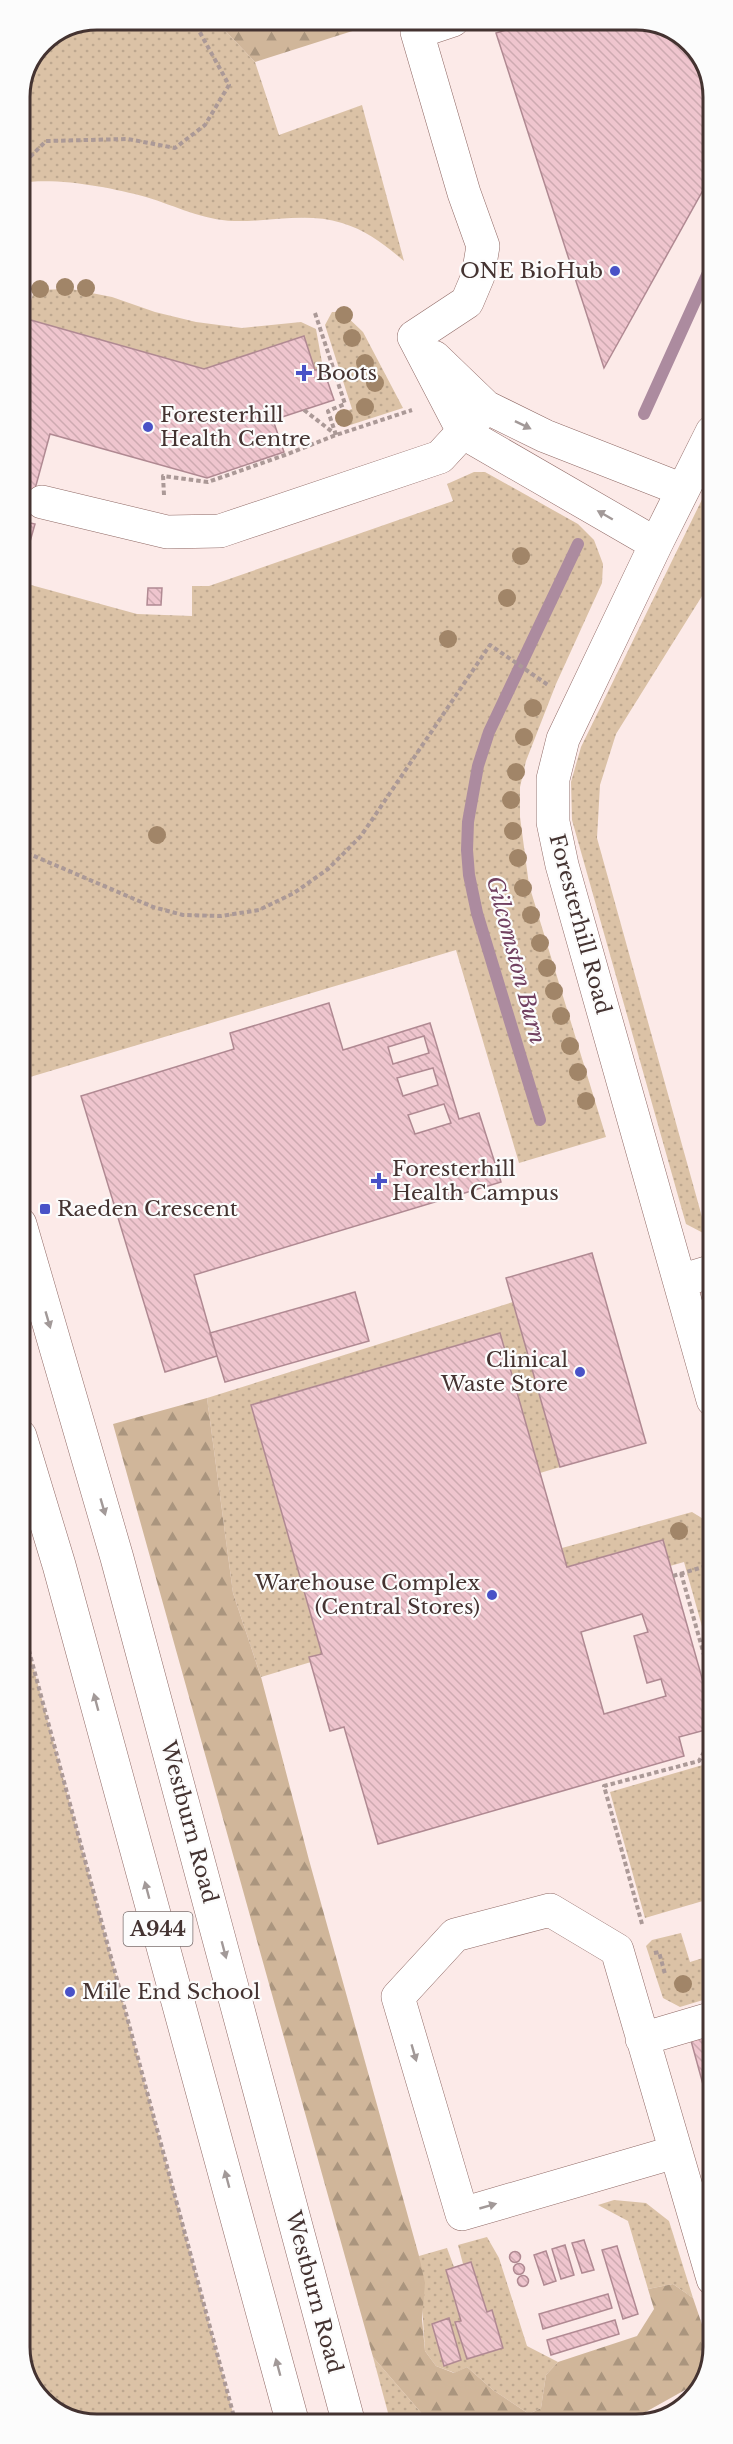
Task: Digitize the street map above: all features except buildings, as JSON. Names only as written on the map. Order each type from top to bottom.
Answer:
[{"type":"main road","points":[[414,337],[467,302],[478,276],[483,246],[464,193],[417,32],[423,30]]},
{"type":"main road","points":[[414,337],[486,407],[545,436],[684,490]]},
{"type":"main road","points":[[414,337],[464,433],[656,544]]},
{"type":"main road","points":[[42,502],[167,532],[220,531],[440,457],[486,407]]},
{"type":"main road","name":"Foresterhill Road","points":[[703,451],[563,739],[553,779],[553,822],[562,865],[703,1364]]},
{"type":"main road","points":[[576,498],[595,456]]},
{"type":"main road","name":"Westburn Road","points":[[30,1258],[117,1558],[346,2414]]},
{"type":"main road","points":[[680,1281],[703,1274]]},
{"type":"main road","name":"A944","points":[[30,1470],[62,1577],[290,2414]]},
{"type":"main road","points":[[675,2152],[462,2214],[398,1997],[455,1935],[550,1910],[617,1950],[703,2246]]},
{"type":"main road","points":[[642,2039],[703,2021]]},
{"type":"path","points":[[30,155],[46,141],[128,139],[175,148],[205,125],[229,85],[199,30]]},
{"type":"path","points":[[315,313],[345,404],[328,411],[336,435]]},
{"type":"path","points":[[304,410],[336,435]]},
{"type":"path","points":[[167,532],[163,476],[208,482],[285,456],[336,435],[415,410]]},
{"type":"path","points":[[30,854],[153,907],[183,915],[221,916],[259,910],[294,894],[328,869],[361,836],[490,645],[539,678]]},
{"type":"path","points":[[673,1576],[703,1567]]},
{"type":"path","points":[[681,1573],[703,1651]]},
{"type":"path","points":[[30,1655],[233,2414]]},
{"type":"path","points":[[644,1931],[604,1786],[699,1761],[703,1754]]},
{"type":"path","points":[[650,1954],[659,1952],[668,1984]]},
{"type":"shaded area","points":[[97,30],[225,30],[255,62],[279,135],[362,105],[404,261],[367,234],[351,226],[329,220],[302,218],[222,220],[116,190],[66,182],[30,182],[31,84],[41,60],[60,41],[84,31]]},
{"type":"shaded area","points":[[71,289],[112,297],[155,312],[196,322],[242,328],[301,322],[316,329],[323,368],[315,370],[204,369],[30,320],[30,304],[34,290]]},
{"type":"shaded area","points":[[332,312],[342,312],[363,332],[403,408],[344,427],[340,413],[352,409],[325,325]]},
{"type":"shaded area","points":[[474,472],[485,472],[578,524],[594,540],[603,564],[602,583],[556,684],[526,761],[520,787],[520,817],[529,885],[606,1137],[519,1163],[456,950],[30,1077],[30,585],[137,614],[192,616],[192,586],[209,586],[453,501],[447,484]]},
{"type":"shaded area","points":[[703,497],[703,594],[616,734],[600,785],[597,838],[703,1221],[703,1233],[686,1224],[572,820],[571,782],[581,747]]},
{"type":"shaded area","points":[[513,1302],[560,1467],[540,1473],[500,1333],[251,1405],[322,1654],[309,1657],[311,1662],[261,1677],[233,1593],[207,1398]]},
{"type":"shaded area","points":[[692,1512],[703,1519],[703,1630],[684,1562],[670,1566],[662,1540],[567,1567],[562,1548]]},
{"type":"shaded area","name":"Mile End School","points":[[30,1655],[233,2413],[93,2414],[80,2412],[64,2405],[47,2391],[39,2380],[31,2360]]},
{"type":"shaded area","points":[[703,1765],[703,1901],[645,1918],[610,1792]]},
{"type":"shaded area","points":[[681,1933],[690,1962],[703,1958],[703,2000],[680,2007],[663,1998],[646,1946],[652,1940]]},
{"type":"shaded area","points":[[614,2200],[646,2203],[669,2221],[693,2298],[673,2284],[648,2289],[628,2221],[598,2205]]},
{"type":"shaded area","points":[[487,2237],[499,2258],[527,2346],[558,2362],[546,2375],[541,2408],[529,2414],[493,2390],[467,2367],[455,2373],[436,2366],[425,2351],[419,2256],[447,2248],[454,2267],[463,2264],[458,2245]]},
{"type":"shaded area","points":[[373,2357],[422,2414],[388,2414]]},
{"type":"green space","points":[[225,30],[356,30],[255,62]]},
{"type":"green space","points":[[207,1398],[233,1593],[261,1677],[309,1860],[419,2256],[425,2283],[422,2319],[425,2351],[436,2366],[454,2373],[467,2367],[493,2390],[529,2414],[422,2414],[373,2357],[113,1424]]},
{"type":"green space","points":[[673,2284],[693,2298],[703,2327],[702,2360],[689,2388],[643,2413],[529,2414],[541,2408],[546,2375],[558,2362],[637,2336],[654,2309],[648,2289]]},
{"type":"waterway","name":"Gilcomston Burn","points":[[644,414],[703,284]]},
{"type":"waterway","name":"Gilcomston Burn","points":[[540,1120],[477,913],[469,875],[468,822],[478,766],[489,732],[578,544]]},
{"type":"place","name":"ONE BioHub","points":[[615,271]]},
{"type":"place","name":"Boots","points":[[304,373]]},
{"type":"place","name":"Foresterhill Health Centre","points":[[148,427]]},
{"type":"place","name":"Foresterhill Health Campus","points":[[379,1181]]},
{"type":"place","name":"Raeden Crescent","points":[[45,1209]]},
{"type":"place","name":"Clinical Waste Store","points":[[580,1372]]},
{"type":"place","name":"Warehouse Complex (Central Stores)","points":[[492,1595]]},
{"type":"place","name":"Mile End School","points":[[70,1992]]}]
